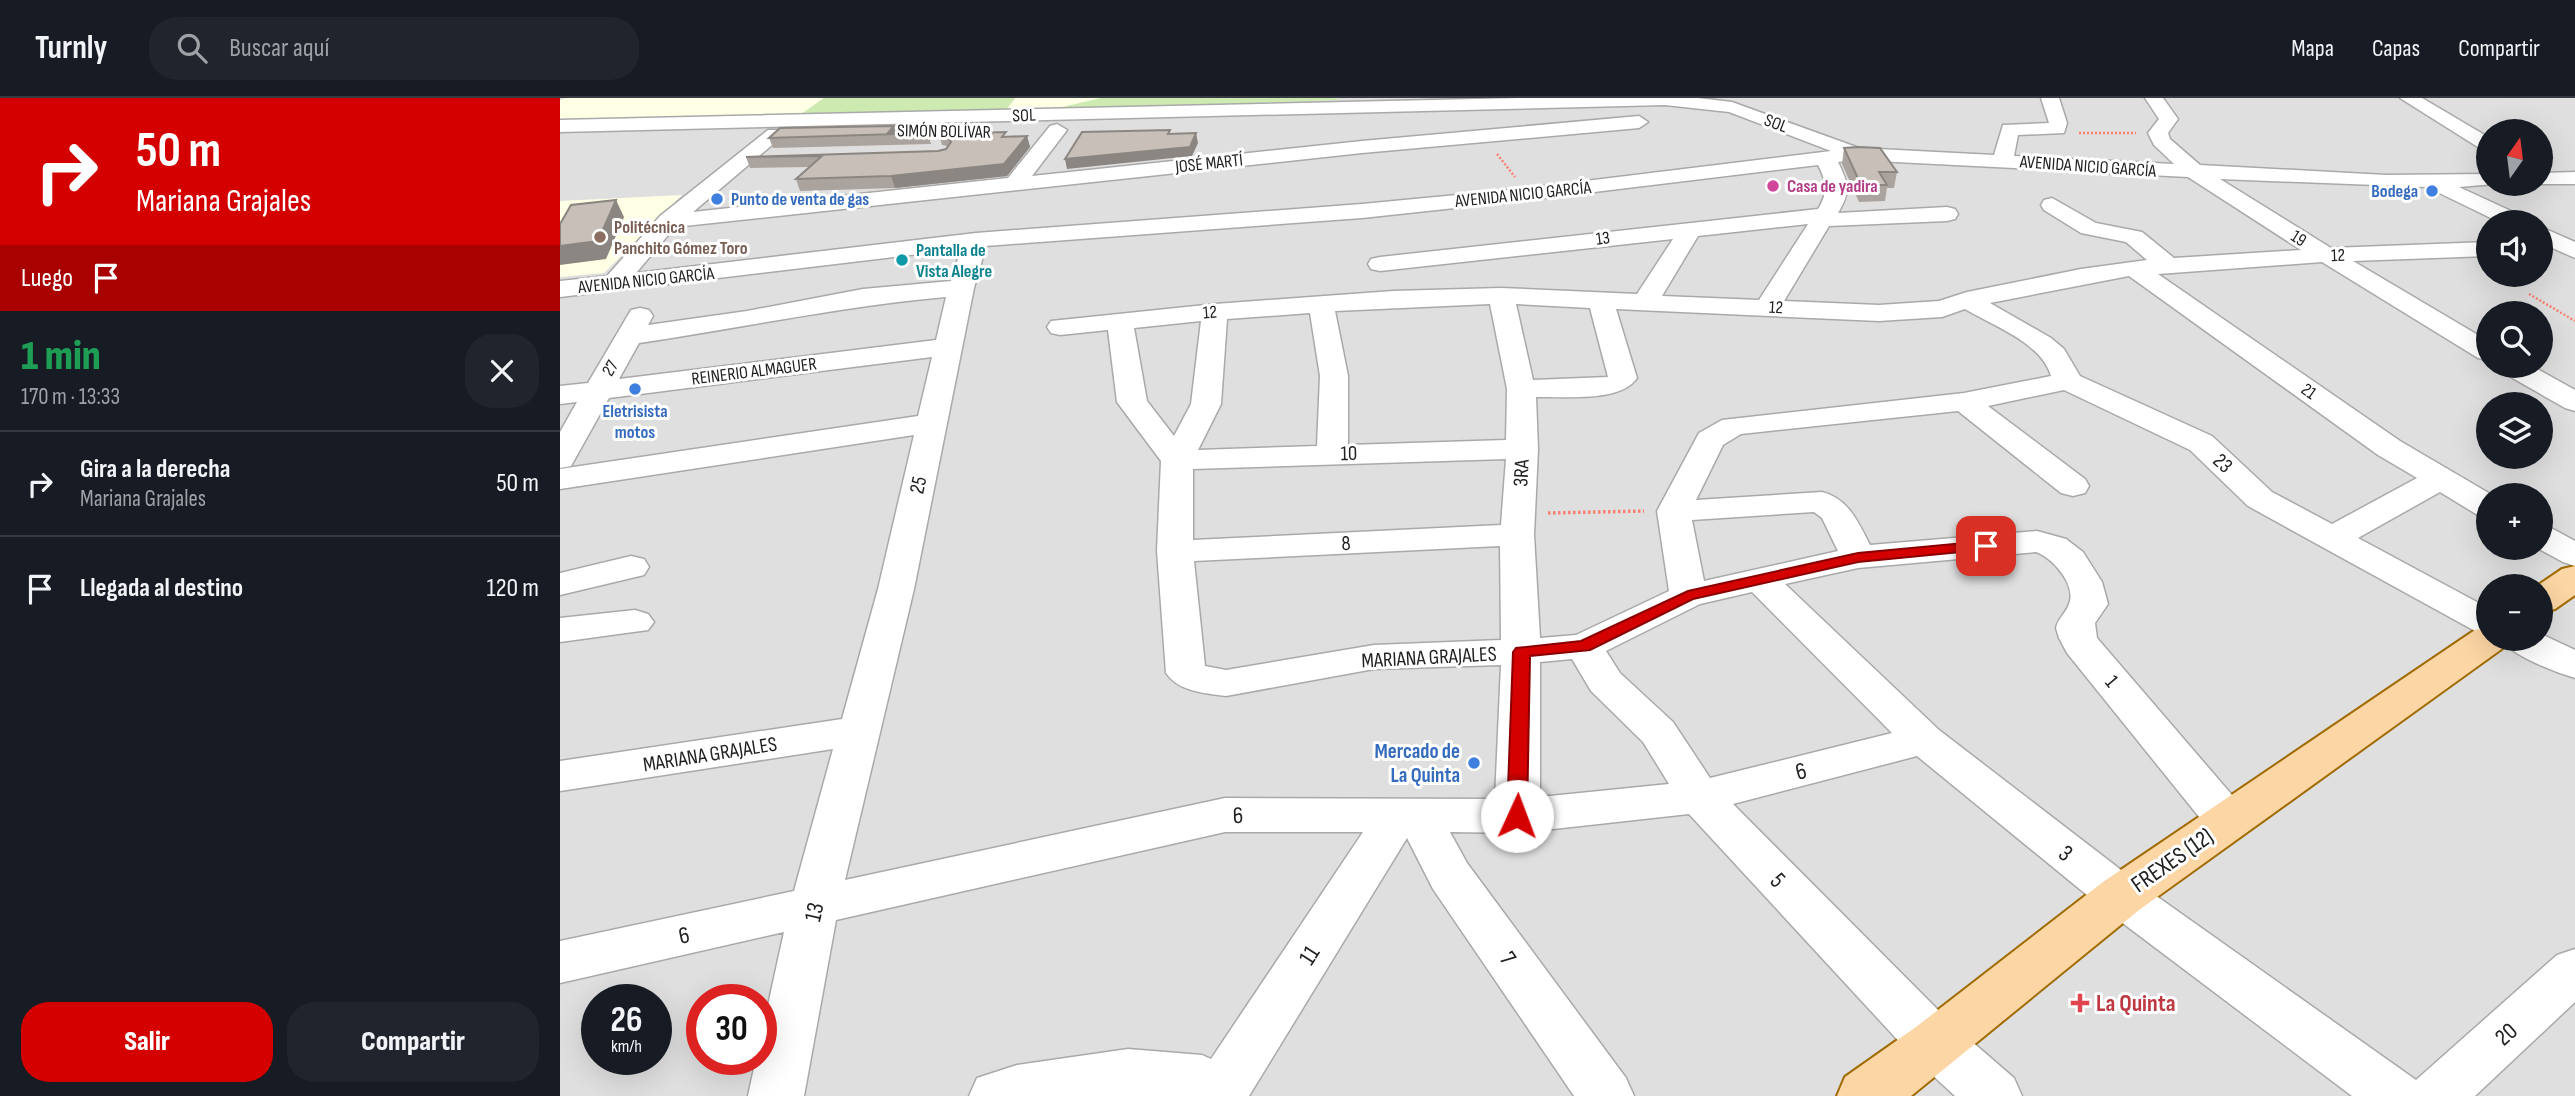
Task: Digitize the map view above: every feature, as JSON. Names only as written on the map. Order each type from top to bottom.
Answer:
[{"type":"main road","points":[[2553,593],[2575,577]]},
{"type":"main road","name":"FREXES (12)","points":[[1866,1096],[1936,1044],[2121,896],[2476,648]]},
{"type":"street","points":[[1026,115],[1087,98]]},
{"type":"street","points":[[1350,98],[1376,106]]},
{"type":"street","points":[[2003,160],[2010,130],[2057,129],[2058,123],[2050,98]]},
{"type":"street","points":[[2154,98],[2169,119],[2158,133]]},
{"type":"street","points":[[2409,98],[2476,139]]},
{"type":"street","name":"SOL","points":[[560,126],[1665,100],[1709,104],[1751,113],[1856,154]]},
{"type":"street","name":"JOSÉ MARTÍ","points":[[668,221],[1015,184],[1356,133],[1486,135],[1751,113]]},
{"type":"street","name":"SIMÓN BOLÍVAR","points":[[640,124],[656,132],[686,136],[933,128],[982,132],[1057,130],[1356,133]]},
{"type":"street","points":[[1015,184],[1057,130]]},
{"type":"street","name":"19","points":[[2158,133],[2161,141],[2196,173],[2476,345]]},
{"type":"street","points":[[613,284],[668,221],[775,134]]},
{"type":"street","name":"AVENIDA NICIO GARCÍA","points":[[561,290],[976,240],[1371,238],[1530,194],[1856,154],[2003,160],[2196,173],[2432,182],[2476,180]]},
{"type":"street","points":[[745,158],[782,157]]},
{"type":"street","points":[[1768,306],[1837,196],[1836,180],[1825,157]]},
{"type":"street","points":[[892,197],[921,170]]},
{"type":"street","points":[[2432,182],[2491,210]]},
{"type":"street","points":[[2052,205],[2089,228],[2134,237],[2168,265]]},
{"type":"street","name":"13","points":[[1371,238],[1525,247],[1691,228],[1825,218],[1948,214]]},
{"type":"street","points":[[1646,300],[1691,228]]},
{"type":"street","points":[[1371,238],[1393,299]]},
{"type":"street","points":[[2553,239],[2572,248]]},
{"type":"street","name":"25","points":[[860,731],[896,589],[961,288],[976,240]]},
{"type":"street","name":"3RA","points":[[1521,652],[1518,524],[1522,450],[1521,389],[1512,296],[1525,247]]},
{"type":"street","points":[[2553,247],[2572,248]]},
{"type":"street","name":"12","points":[[1060,327],[1393,299],[1512,296],[1646,300],[1879,313],[1942,309],[1967,300],[2081,276],[2134,268],[2326,255],[2476,249]]},
{"type":"street","name":"21","points":[[2134,268],[2378,440],[2476,500]]},
{"type":"street","name":"27","points":[[560,459],[662,278]]},
{"type":"street","points":[[629,336],[747,319],[863,297],[961,288]]},
{"type":"street","points":[[1521,389],[1610,386],[1619,383],[1623,378],[1600,299]]},
{"type":"street","points":[[1688,596],[1674,511],[1710,440],[1733,426],[1964,402],[2067,381],[2066,368],[2035,339],[1967,300]]},
{"type":"street","points":[[1321,304],[1334,376],[1332,454]]},
{"type":"street","points":[[1175,551],[1177,460],[1206,404],[1215,312]]},
{"type":"street","points":[[1120,321],[1132,402],[1177,460]]},
{"type":"street","name":"REINERIO ALMAGUER","points":[[560,395],[948,346]]},
{"type":"street","points":[[2533,378],[2575,402]]},
{"type":"street","name":"23","points":[[2067,381],[2200,443],[2260,499],[2476,616]]},
{"type":"street","points":[[1964,402],[2073,486]]},
{"type":"street","points":[[560,479],[932,423]]},
{"type":"street","name":"10","points":[[1177,460],[1522,450]]},
{"type":"street","points":[[2332,538],[2431,484],[2442,481]]},
{"type":"street","points":[[1674,511],[1822,502],[1836,513],[1858,557]]},
{"type":"street","name":"8","points":[[1175,551],[1518,524]]},
{"type":"street","name":"MARIANA GRAJALES","points":[[1175,551],[1186,673],[1202,681],[1226,684],[1374,657],[1521,652],[1584,646],[1688,596],[1858,557],[2037,541]]},
{"type":"street","name":"1","points":[[2037,541],[2058,548],[2069,557],[2089,593],[2089,604],[2075,620],[2075,634],[2081,645],[2228,821]]},
{"type":"street","points":[[2553,543],[2575,555]]},
{"type":"street","points":[[560,584],[631,567]]},
{"type":"street","name":"3","points":[[1761,581],[1924,740],[2121,896],[2395,1096]]},
{"type":"street","points":[[560,630],[635,622]]},
{"type":"street","name":"5","points":[[1584,646],[1605,682],[1658,732],[1699,797],[1936,1044],[1994,1096]]},
{"type":"street","points":[[2545,651],[2575,665]]},
{"type":"street","points":[[1517,816],[1521,652]]},
{"type":"street","name":"13","points":[[776,1096],[814,907],[860,731]]},
{"type":"street","name":"MARIANA GRAJALES","points":[[560,776],[860,731]]},
{"type":"street","name":"6","points":[[560,962],[1224,815],[1517,816],[1699,797],[1924,740]]},
{"type":"street","name":"11","points":[[1211,1091],[1409,815]]},
{"type":"street","name":"7","points":[[1409,815],[1606,1096]]},
{"type":"street","name":"20","points":[[2436,1096],[2575,970]]},
{"type":"street","points":[[997,1096],[1017,1090],[1129,1074],[1211,1091]]},
{"type":"path","points":[[2052,130],[2158,133]]},
{"type":"path","points":[[1486,135],[1501,161],[1530,194]]},
{"type":"path","points":[[2529,294],[2575,321]]},
{"type":"path","points":[[1518,524],[1674,511]]},
{"type":"shaded area","points":[[560,98],[2575,98],[2575,1096],[560,1096]]},
{"type":"shaded area","points":[[824,98],[800,115],[560,120],[560,100]]},
{"type":"shaded area","points":[[1015,98],[1341,98],[1005,111]]},
{"type":"shaded area","name":"Politécnica Panchito Gómez Toro","points":[[682,195],[604,273],[560,277],[560,201]]},
{"type":"green space","points":[[824,98],[1015,98],[1005,111],[800,115]]},
{"type":"green space","points":[[1101,98],[1334,98],[1341,100],[1054,109]]},
{"type":"building","points":[[894,126],[887,134],[928,133],[769,138],[780,128]]},
{"type":"building","points":[[1170,130],[1168,134],[1196,133],[1190,147],[1065,159],[1082,132]]},
{"type":"building","points":[[1006,132],[1002,137],[1027,136],[1004,164],[891,176],[796,179],[822,156],[746,157],[938,151],[946,149],[951,142],[939,134]]},
{"type":"building","points":[[1844,148],[1880,148],[1897,172],[1879,172],[1887,185],[1861,185]]},
{"type":"building","points":[[616,200],[598,241],[560,246],[560,224],[571,205]]},
{"type":"place","name":"Casa de yadira","points":[[1773,186]]},
{"type":"place","name":"Bodega","points":[[2432,191]]},
{"type":"place","name":"Punto de venta de gas","points":[[717,199]]},
{"type":"place","name":"Politécnica Panchito Gómez Toro","points":[[600,237]]},
{"type":"place","name":"Pantalla de Vista Alegre","points":[[902,260]]},
{"type":"place","name":"Eletrisista motos","points":[[635,389]]},
{"type":"place","name":"Mercado de La Quinta","points":[[1474,763]]},
{"type":"place","name":"La Quinta","points":[[2080,1003]]},
{"type":"route","points":[[1517,816],[1521,652],[1584,646],[1688,596],[1858,557],[1986,546]]}]
